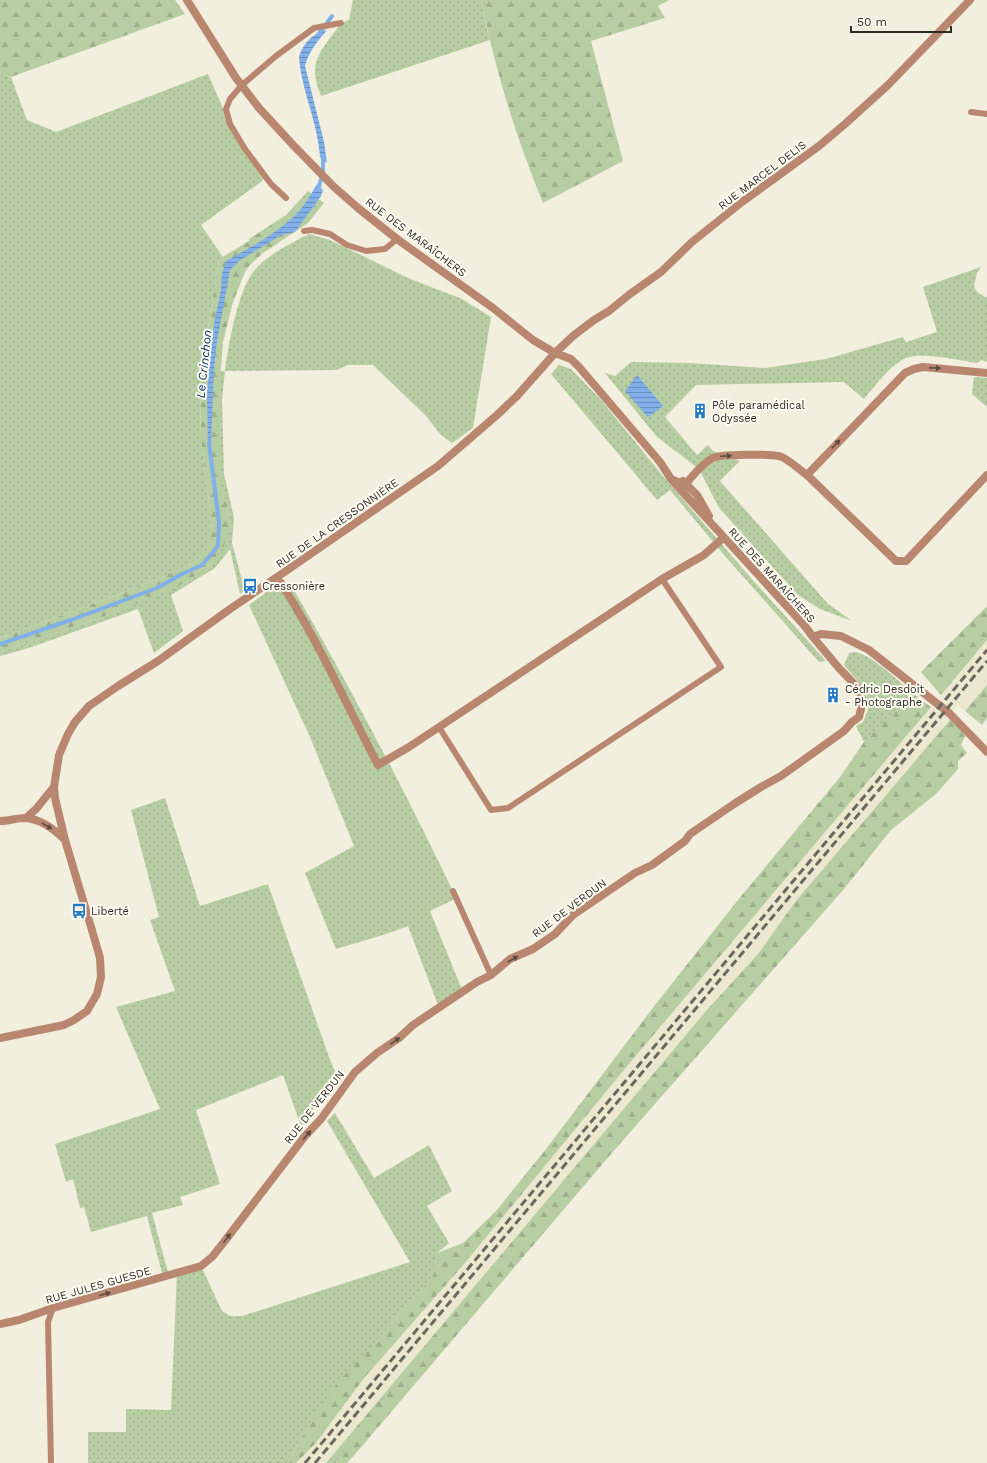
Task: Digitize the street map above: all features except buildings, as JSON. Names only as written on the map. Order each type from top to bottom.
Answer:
[{"type":"street","name":"RUE DES MARAÎCHERS","points":[[187,0],[242,85],[260,108],[333,186],[397,239],[493,308],[533,340],[555,353],[571,359],[723,538],[804,625],[813,637],[821,634],[841,636],[854,641],[869,650],[936,701],[959,722],[987,752]]},
{"type":"street","name":"RUE MARCEL DELIS","points":[[555,353],[594,320],[609,311],[661,272],[692,242],[742,202],[819,146],[888,85],[970,0]]},
{"type":"street","name":"RUE DE LA CRESSONNIÈRE","points":[[54,787],[59,755],[68,734],[89,706],[158,661],[230,608],[278,577],[438,466],[497,416],[555,353]]},
{"type":"street","points":[[807,475],[905,374],[914,369],[923,367],[987,373]]},
{"type":"street","points":[[672,478],[681,484],[686,484],[712,458],[716,456],[778,455],[786,459],[807,475],[896,560],[906,561],[987,475]]},
{"type":"street","name":"RUE DES MARAÎCHERS","points":[[660,462],[697,495],[715,528]]},
{"type":"street","points":[[278,577],[323,658],[378,765],[439,727],[662,579],[704,555],[723,538]]},
{"type":"street","name":"RUE DE VERDUN","points":[[201,1266],[212,1257],[224,1242],[305,1136],[321,1119],[355,1072],[377,1053],[399,1038],[413,1025],[477,982],[491,975],[510,959],[533,949],[555,934],[573,915],[635,872],[652,865],[685,842],[690,834],[727,808],[760,787],[781,776],[844,730],[859,717],[862,698],[858,688],[813,637]]},
{"type":"street","points":[[26,818],[36,809],[54,787]]},
{"type":"street","points":[[0,1038],[64,1025],[74,1020],[87,1011],[97,994],[101,977],[100,958],[65,840],[55,798],[54,787]]},
{"type":"street","points":[[0,821],[26,818],[49,827],[65,840]]},
{"type":"street","name":"RUE JULES GUESDE","points":[[0,1324],[19,1320],[53,1308],[201,1266]]},
{"type":"lane","points":[[286,198],[271,184],[245,149],[230,124],[226,109],[230,99],[242,85],[276,56],[314,28],[341,23]]},
{"type":"lane","points":[[971,112],[987,114]]},
{"type":"lane","points":[[304,230],[312,230],[330,234],[347,245],[366,251],[386,249],[397,239]]},
{"type":"lane","points":[[439,727],[491,810],[508,808],[720,667],[662,579]]},
{"type":"lane","points":[[453,891],[491,975]]},
{"type":"lane","points":[[51,1463],[48,1322],[53,1308]]},
{"type":"shaded area","points":[[987,640],[987,685],[965,711],[958,706],[952,712],[948,718],[950,720],[795,902],[758,954],[706,1011],[326,1463],[296,1463],[315,1444],[365,1377],[465,1263],[633,1059],[931,707],[934,707],[943,697],[941,695]]},
{"type":"green space","points":[[0,0],[175,0],[185,14],[11,77],[0,73]]},
{"type":"green space","points":[[353,0],[481,0],[490,40],[321,96],[315,74],[318,58],[341,23],[349,20]]},
{"type":"green space","points":[[481,0],[669,0],[658,6],[665,18],[591,41],[623,161],[543,203],[524,154],[507,103]]},
{"type":"green space","points":[[0,73],[11,77],[27,120],[56,132],[208,74],[230,124],[265,177],[261,182],[201,225],[223,257],[219,259],[200,377],[201,441],[211,519],[209,547],[198,559],[188,566],[117,595],[0,638]]},
{"type":"green space","points":[[308,191],[324,203],[308,223],[263,253],[250,265],[245,272],[233,302],[223,342],[219,392],[218,435],[221,473],[231,528],[223,547],[212,562],[189,581],[124,609],[0,652],[0,638],[117,595],[188,566],[198,559],[209,547],[211,519],[201,441],[200,377],[219,259],[249,241],[249,239],[286,215]]},
{"type":"green space","points":[[309,234],[330,240],[408,278],[462,299],[491,317],[473,428],[452,443],[441,435],[426,416],[373,365],[348,365],[337,370],[225,371],[235,319],[243,291],[248,280],[254,271],[266,259]]},
{"type":"green space","points":[[981,267],[977,273],[974,286],[977,292],[987,298],[987,362],[982,360],[976,363],[931,356],[913,356],[906,358],[889,370],[864,399],[844,382],[696,385],[665,417],[697,455],[708,445],[713,451],[740,461],[720,481],[828,604],[852,621],[820,609],[798,595],[719,508],[699,469],[657,437],[605,373],[615,376],[631,362],[690,363],[765,368],[826,359],[903,337],[906,342],[937,332],[923,287]]},
{"type":"green space","points":[[559,365],[571,369],[602,401],[662,475],[751,578],[826,661],[819,662],[724,555],[670,490],[657,500],[551,374]]},
{"type":"green space","points":[[220,371],[225,371],[222,399],[224,474],[234,518],[232,543],[242,580],[247,588],[240,594],[230,549],[215,568],[171,595],[183,631],[154,653],[138,609],[29,648],[0,656],[0,652],[124,609],[189,581],[212,562],[231,528],[219,461],[218,435]]},
{"type":"green space","points":[[974,377],[987,378],[987,407],[972,394]]},
{"type":"green space","points":[[279,583],[290,583],[312,622],[398,780],[457,900],[453,900],[430,911],[463,992],[439,1008],[408,926],[336,949],[305,873],[354,846],[310,737],[249,605]]},
{"type":"green space","points":[[987,606],[987,640],[941,695],[921,672]]},
{"type":"green space","points":[[856,652],[878,664],[893,675],[912,693],[864,742],[856,726],[863,722],[868,710],[866,691],[844,665],[849,653]]},
{"type":"green space","points":[[987,685],[987,718],[982,725],[965,711]]},
{"type":"green space","points":[[912,693],[931,707],[633,1059],[465,1263],[365,1377],[315,1444],[296,1463],[287,1463],[311,1422],[338,1382],[433,1276],[437,1253],[463,1243],[496,1211],[546,1149],[655,1005],[738,900],[840,777],[864,742]]},
{"type":"green space","points":[[950,720],[965,736],[961,745],[967,753],[958,761],[958,769],[936,794],[891,830],[844,889],[611,1154],[347,1463],[326,1463],[706,1011],[758,954],[795,902]]},
{"type":"green space","points":[[165,798],[200,906],[268,884],[337,1077],[301,1126],[283,1075],[196,1110],[220,1184],[180,1197],[183,1205],[152,1213],[169,1276],[163,1277],[147,1216],[91,1232],[84,1207],[80,1208],[73,1179],[66,1182],[55,1144],[160,1109],[116,1007],[175,991],[150,920],[159,917],[131,810]]},
{"type":"green space","points":[[335,1113],[374,1178],[429,1145],[452,1191],[427,1206],[449,1243],[437,1253],[433,1276],[311,1422],[287,1463],[88,1463],[88,1432],[126,1432],[126,1409],[171,1410],[177,1273],[201,1266],[222,1311],[230,1316],[242,1316],[410,1262],[327,1121]]},
{"type":"water","points":[[327,30],[311,51],[305,66],[324,142],[327,163],[320,157],[319,144],[303,83],[299,58],[302,48],[313,36]]},
{"type":"water","points":[[317,184],[323,190],[321,196],[295,232],[281,235],[239,261],[230,270],[217,341],[214,369],[211,444],[208,451],[207,390],[214,324],[221,290],[222,274],[226,261],[268,237],[284,225],[302,207]]},
{"type":"water","points":[[637,375],[663,406],[648,417],[625,391]]},
{"type":"waterway","name":"Le Crinchon","points":[[318,35],[332,16]]},
{"type":"waterway","name":"Le Crinchon","points":[[318,190],[323,172],[323,156]]},
{"type":"waterway","name":"Le Crinchon","points":[[0,644],[71,620],[157,588],[202,565],[218,546],[219,522],[209,443]]},
{"type":"railway","points":[[305,1463],[987,650]]},
{"type":"railway","points":[[315,1463],[987,661]]},
{"type":"place","name":"Pôle paramédical Odyssée","points":[[700,411]]},
{"type":"place","name":"Cressonière","points":[[250,586]]},
{"type":"place","name":"Cédric Desdoit - Photographe","points":[[833,695]]},
{"type":"place","name":"Liberté","points":[[79,911]]}]
